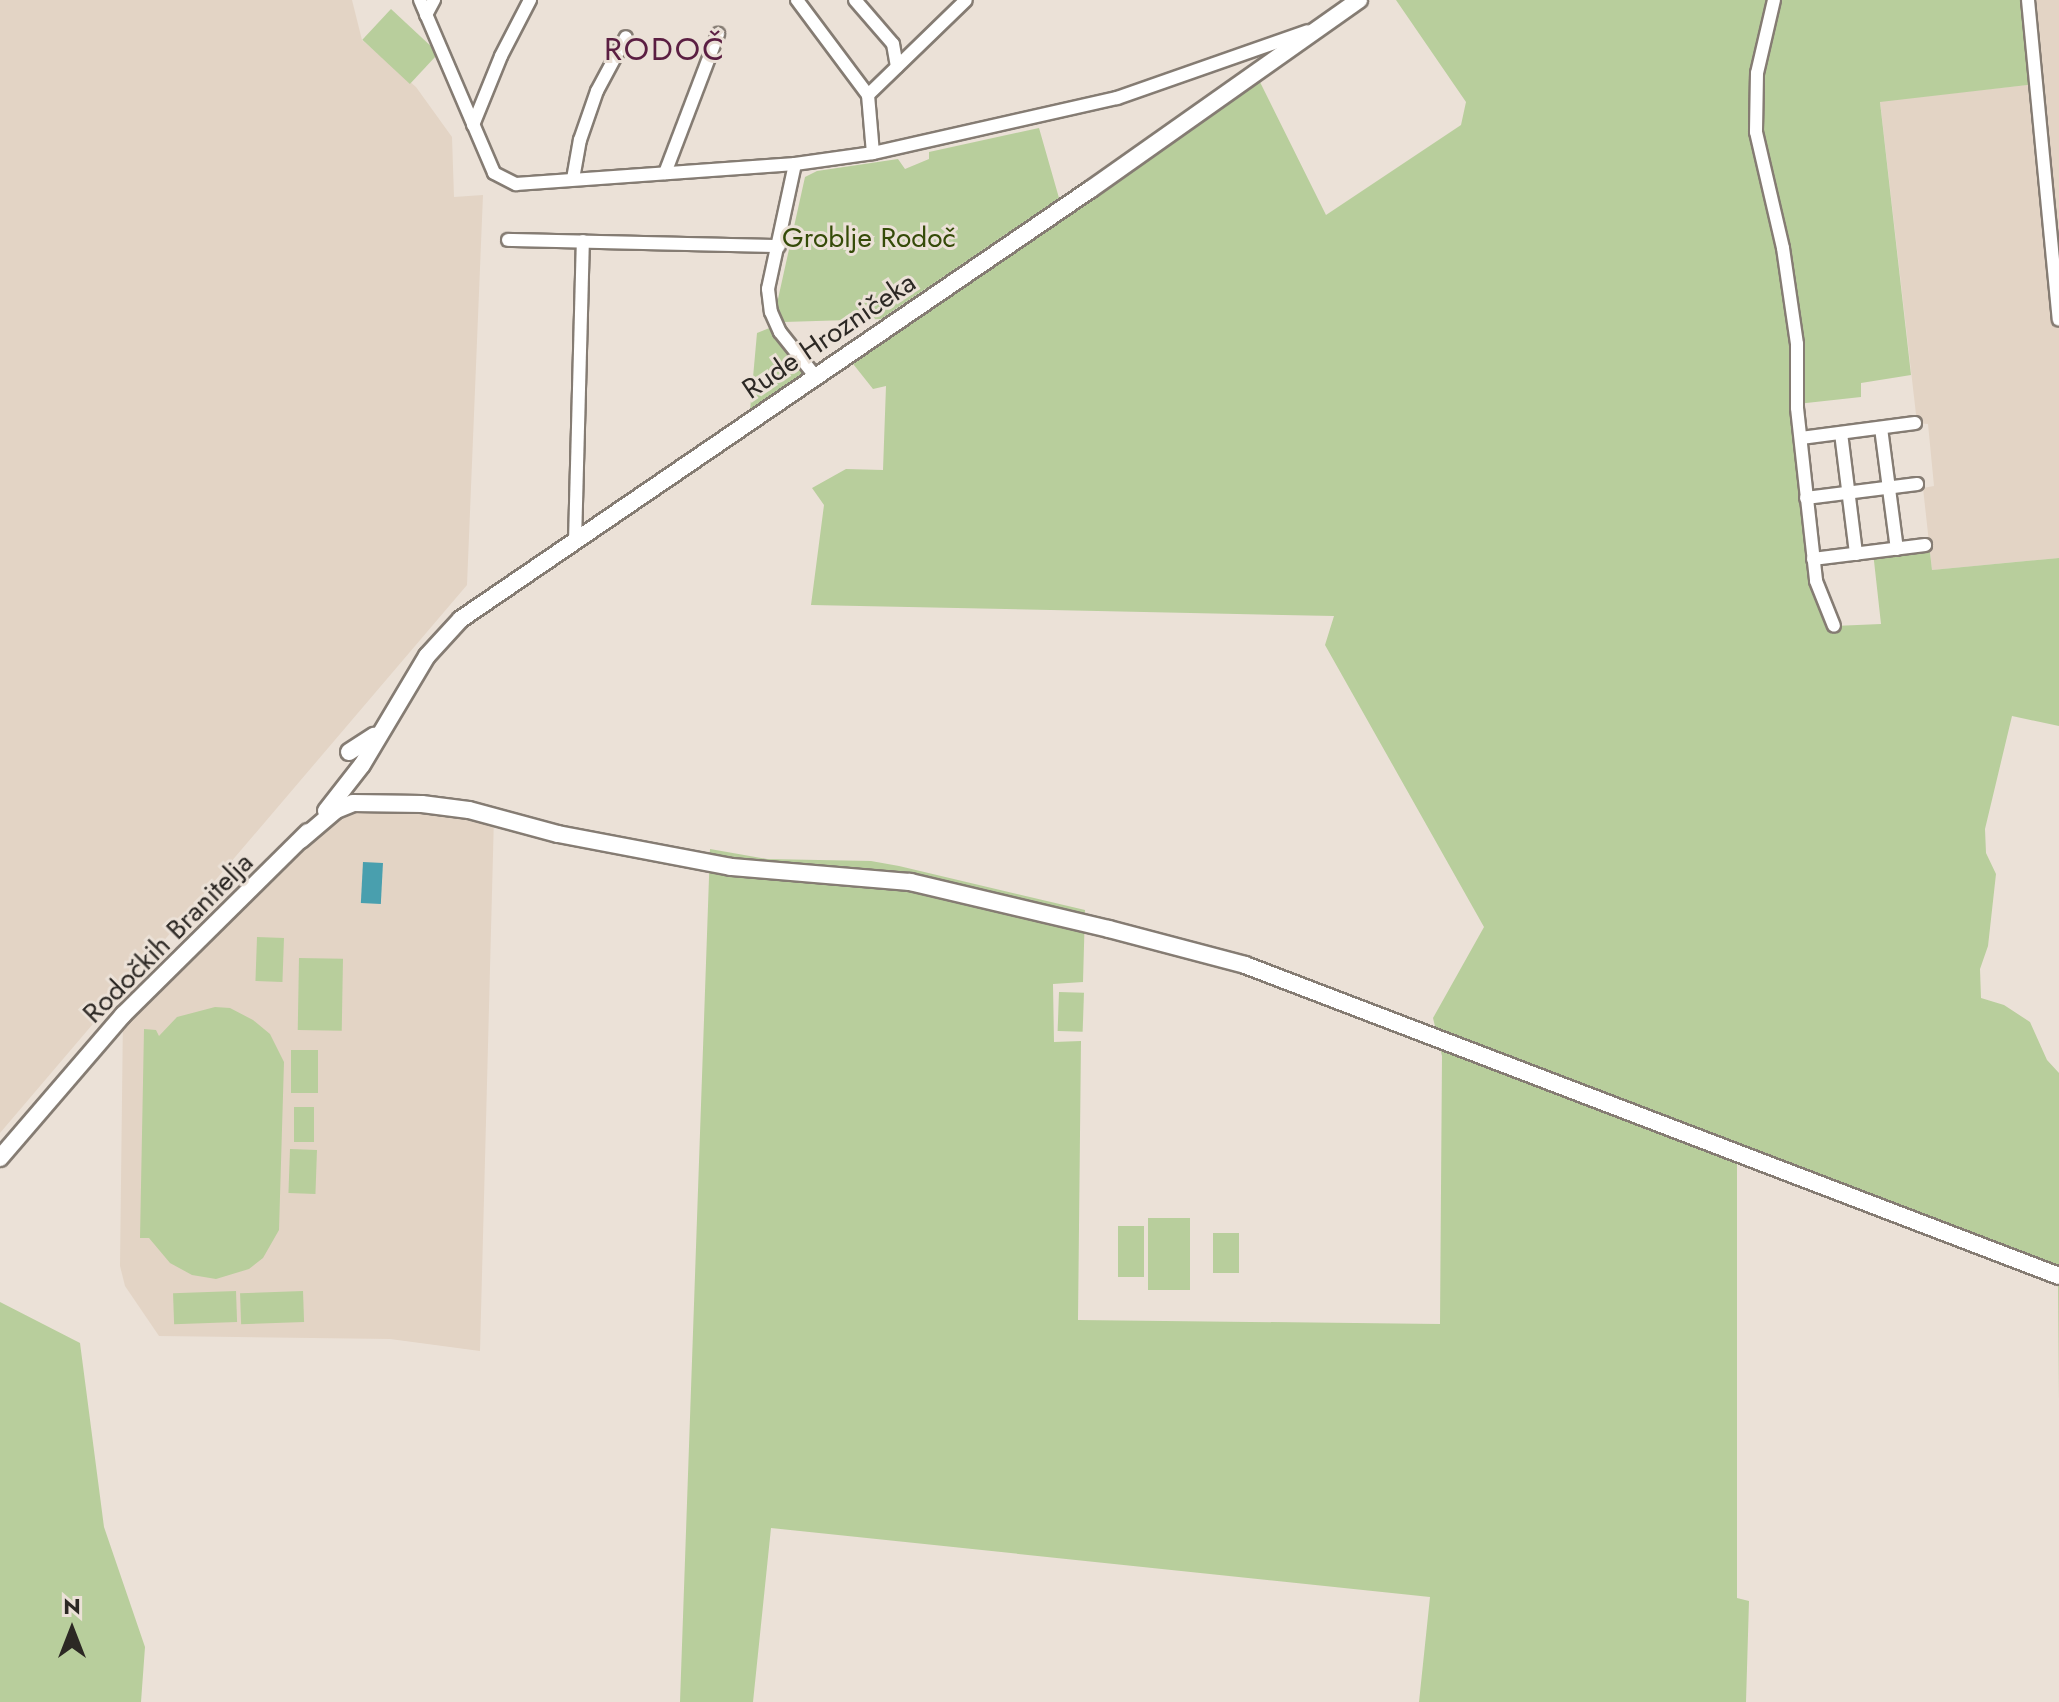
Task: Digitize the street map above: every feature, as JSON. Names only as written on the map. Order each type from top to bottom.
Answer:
[{"type":"street","points":[[420,0],[499,178],[516,184],[795,164],[873,153],[1117,98],[1316,28]]},
{"type":"street","points":[[426,15],[434,0]]},
{"type":"street","points":[[473,125],[501,56],[530,0]]},
{"type":"street","points":[[797,0],[868,95],[873,153]]},
{"type":"street","points":[[855,0],[893,44],[897,67]]},
{"type":"street","points":[[868,95],[966,0]]},
{"type":"street","name":"Rude Hrozničeka","points":[[369,753],[444,634],[461,619],[1237,88],[1316,28],[1359,0]]},
{"type":"street","points":[[1774,0],[1757,73],[1756,132],[1783,248],[1797,344],[1795,379],[1816,581],[1834,626]]},
{"type":"street","points":[[2028,0],[2059,320]]},
{"type":"street","points":[[665,173],[718,34]]},
{"type":"street","points":[[573,179],[580,140],[597,91],[626,37]]},
{"type":"street","points":[[795,164],[768,289],[771,312],[780,332],[815,376]]},
{"type":"street","points":[[508,240],[779,246]]},
{"type":"street","points":[[575,542],[583,241]]},
{"type":"street","points":[[1801,438],[1915,423]]},
{"type":"street","points":[[1881,428],[1897,549]]},
{"type":"street","points":[[1841,433],[1856,554]]},
{"type":"street","points":[[1806,498],[1917,484]]},
{"type":"street","points":[[1813,559],[1925,545]]},
{"type":"street","points":[[349,752],[371,740],[386,723]]},
{"type":"street","name":"Rodočkih Branitelja","points":[[0,1158],[123,1015],[301,840],[351,780],[369,753]]},
{"type":"street","points":[[365,802],[351,793],[351,780],[396,803]]},
{"type":"street","points":[[301,840],[336,810],[365,802],[469,810],[558,834],[731,867],[910,882],[1245,965],[2059,1276]]},
{"type":"shaded area","points":[[0,0],[352,0],[362,40],[416,87],[452,137],[454,197],[483,195],[467,585],[0,1133]]},
{"type":"shaded area","points":[[2028,0],[2059,0],[2059,558],[1932,570],[1923,488],[1934,486],[1928,424],[1917,423],[1880,101],[2036,84]]},
{"type":"shaded area","points":[[345,805],[494,816],[480,1351],[390,1339],[159,1336],[125,1286],[120,1266],[123,1015]]},
{"type":"green space","points":[[1396,0],[2028,0],[2036,84],[1880,102],[1911,375],[1861,383],[1861,397],[1797,404],[1813,559],[1834,626],[1881,624],[1873,552],[1929,544],[1932,570],[2059,558],[2059,726],[2012,716],[1985,829],[1986,853],[1996,874],[1988,946],[1980,969],[1981,998],[2004,1005],[2030,1022],[2047,1060],[2059,1073],[2059,1402],[2058,1275],[1737,1154],[1737,1598],[1749,1601],[1746,1702],[1419,1702],[1430,1597],[771,1528],[753,1702],[680,1702],[710,849],[767,859],[871,861],[1085,910],[1083,982],[1053,984],[1054,1042],[1081,1041],[1078,1320],[1440,1324],[1442,1056],[1433,1018],[1484,927],[1325,645],[1334,616],[811,605],[824,505],[812,488],[846,469],[883,470],[886,386],[873,389],[846,355],[1256,74],[1326,215],[1461,125],[1466,102]]},
{"type":"green space","points":[[391,9],[439,53],[410,84],[362,40]]},
{"type":"green space","name":"Groblje Rodoč","points":[[1039,128],[1059,198],[881,319],[784,322],[776,308],[805,177],[817,171],[898,159],[905,169],[929,159],[929,152]]},
{"type":"green space","points":[[777,325],[815,376],[758,416],[750,411],[757,333]]},
{"type":"green space","points":[[257,937],[284,938],[282,982],[255,981]]},
{"type":"green space","points":[[299,958],[343,959],[342,1031],[298,1030]]},
{"type":"green space","points":[[1059,992],[1084,993],[1083,1032],[1058,1031]]},
{"type":"green space","points":[[215,1007],[230,1008],[253,1020],[270,1034],[284,1062],[279,1230],[263,1258],[249,1269],[216,1279],[192,1275],[170,1263],[149,1238],[140,1238],[144,1029],[156,1030],[159,1036],[177,1017]]},
{"type":"green space","points":[[291,1050],[318,1050],[318,1093],[291,1093]]},
{"type":"green space","points":[[294,1107],[314,1107],[314,1142],[294,1142]]},
{"type":"green space","points":[[290,1149],[317,1150],[315,1194],[288,1193]]},
{"type":"green space","points":[[1148,1218],[1190,1218],[1190,1290],[1148,1290]]},
{"type":"green space","points":[[1118,1226],[1144,1226],[1144,1277],[1118,1277]]},
{"type":"green space","points":[[1213,1233],[1239,1233],[1239,1273],[1213,1273]]},
{"type":"green space","points":[[236,1291],[237,1322],[174,1324],[173,1293]]},
{"type":"green space","points":[[303,1291],[304,1322],[241,1324],[240,1293]]},
{"type":"green space","points":[[0,1302],[80,1343],[104,1527],[145,1647],[141,1702],[0,1702]]},
{"type":"water","points":[[363,862],[383,863],[381,904],[361,903]]},
{"type":"district","name":"RODOČ","points":[[665,49]]}]
